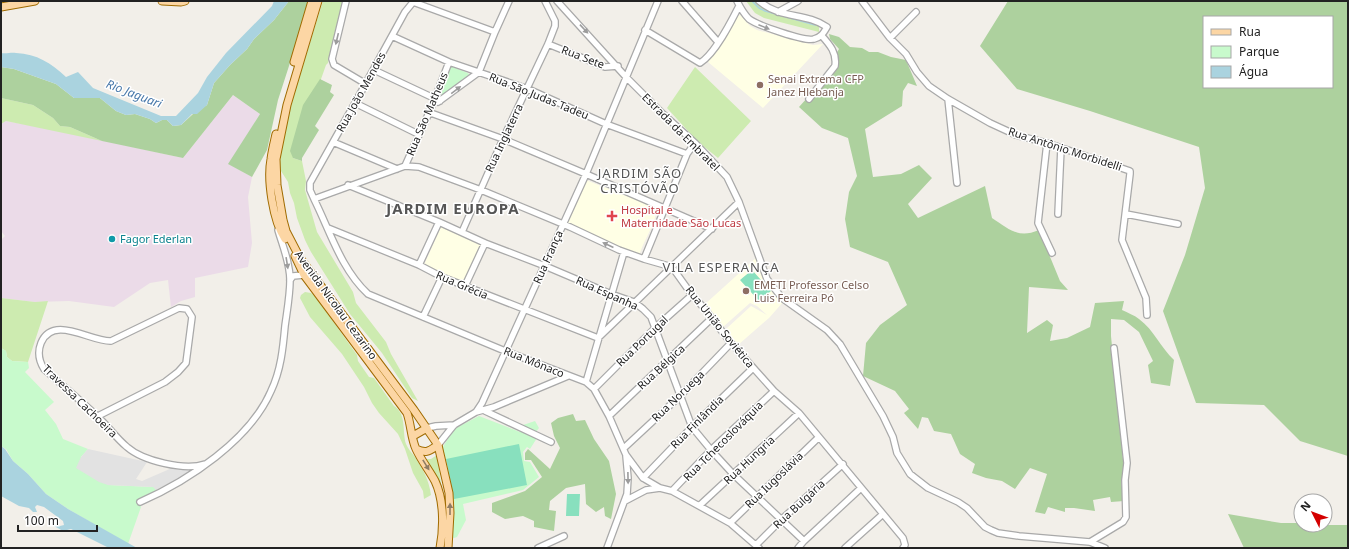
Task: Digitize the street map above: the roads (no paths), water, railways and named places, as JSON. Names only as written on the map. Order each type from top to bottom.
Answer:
[{"type":"main road","points":[[1,6],[35,1]]},
{"type":"main road","points":[[162,1],[185,1]]},
{"type":"main road","name":"Avenida Nicolau Cezarino","points":[[312,1],[282,103],[270,160],[272,202],[276,220],[304,275],[407,413],[416,449],[430,471],[439,492],[443,515],[440,548]]},
{"type":"main road","name":"Avenida Nicolau Cezarino","points":[[318,1],[287,105],[276,159],[277,185],[282,220],[300,258],[427,428],[438,445],[449,493],[450,513],[448,548]]},
{"type":"main road","points":[[413,436],[427,428]]},
{"type":"main road","points":[[416,449],[427,452],[438,445]]},
{"type":"street","points":[[346,1],[332,62],[334,65],[366,84]]},
{"type":"street","points":[[374,70],[437,100],[480,72],[495,32],[509,1]]},
{"type":"street","name":"Rua Inglaterra","points":[[462,232],[503,139],[548,44],[555,21],[545,1]]},
{"type":"street","name":"Estrada da Embratel","points":[[557,1],[618,66],[626,77],[663,114],[695,142],[727,177],[739,202],[767,279],[782,298],[827,330],[840,344],[883,416],[893,437],[897,453],[905,466],[916,479],[928,488],[958,502],[967,508],[985,527],[991,530],[1013,535],[1090,542],[1105,548]]},
{"type":"street","name":"Rua França","points":[[476,412],[482,403],[586,174],[658,1]]},
{"type":"street","points":[[682,1],[718,42]]},
{"type":"street","points":[[738,4],[749,18],[758,25],[769,29],[812,40],[822,36],[827,27],[820,22],[778,12],[765,6],[759,1]]},
{"type":"street","points":[[778,12],[798,1]]},
{"type":"street","name":"Rua Antônio Morbidelli","points":[[862,1],[890,38],[906,54],[917,72],[930,86],[948,99],[990,123],[1016,135],[1047,143],[1130,170],[1126,214]]},
{"type":"street","points":[[414,2],[495,32]]},
{"type":"street","name":"Rua João Mendes","points":[[310,183],[356,103],[405,12],[414,2]]},
{"type":"street","points":[[645,30],[700,63],[706,60],[728,30],[738,4]]},
{"type":"street","points":[[890,38],[916,12]]},
{"type":"street","name":"Rua São Judas Tadeu","points":[[392,36],[449,62],[528,89],[606,124],[687,154]]},
{"type":"street","points":[[809,99],[835,66],[836,61],[834,50],[822,36]]},
{"type":"street","name":"Rua Sete","points":[[548,44],[605,67],[618,66]]},
{"type":"street","name":"Rua São Matheus","points":[[314,199],[348,185],[405,166],[428,112],[437,100],[449,62]]},
{"type":"street","points":[[948,99],[957,183]]},
{"type":"street","points":[[356,103],[418,134]]},
{"type":"street","points":[[428,112],[503,139],[712,229]]},
{"type":"street","points":[[333,142],[397,169]]},
{"type":"street","points":[[644,259],[666,209],[687,154],[695,142]]},
{"type":"street","points":[[1047,143],[1038,223],[1052,253]]},
{"type":"street","points":[[1058,214],[1061,148]]},
{"type":"street","points":[[405,166],[419,167],[481,190],[563,224],[624,252],[672,267]]},
{"type":"street","name":"Rua Mônaco","points":[[310,183],[310,190],[341,258],[355,281],[368,294],[505,351],[586,382],[594,389],[609,416],[626,455],[642,478],[660,488],[672,491],[730,523],[758,547]]},
{"type":"street","name":"Rua Espanha","points":[[348,185],[439,222],[485,243],[634,302],[643,309],[651,317],[692,427],[710,450],[733,474],[804,541]]},
{"type":"street","points":[[598,338],[739,202]]},
{"type":"street","points":[[1147,315],[1146,298],[1122,240],[1126,214],[1178,224]]},
{"type":"street","points":[[140,502],[159,494],[185,479],[242,434],[249,426],[271,391],[282,358],[290,280],[286,253],[276,220]]},
{"type":"street","points":[[419,265],[439,222]]},
{"type":"street","name":"Rua Grécia","points":[[328,228],[419,265],[442,277],[598,338]]},
{"type":"street","points":[[465,286],[485,243]]},
{"type":"street","points":[[586,382],[624,252]]},
{"type":"street","name":"Rua União Soviética","points":[[672,267],[692,295],[731,343],[774,391],[799,413],[818,438],[862,488],[903,538],[905,544],[903,548]]},
{"type":"street","points":[[290,280],[293,276],[304,275]]},
{"type":"street","points":[[423,317],[442,277]]},
{"type":"street","name":"Rua Portugal","points":[[594,389],[655,328],[692,295]]},
{"type":"street","name":"Travessa Cachoeira","points":[[98,416],[165,382],[178,372],[186,363],[192,317],[187,309],[179,308],[111,341],[104,342],[90,336],[66,330],[50,333],[43,338],[39,348],[40,363],[44,369],[98,416],[127,447],[139,454],[174,466],[198,467],[205,464]]},
{"type":"street","name":"Rua Bélgica","points":[[609,416],[712,318]]},
{"type":"street","name":"Rua Noruega","points":[[624,448],[681,395],[731,343]]},
{"type":"street","points":[[1090,542],[1123,522],[1126,517],[1125,480],[1128,462],[1114,348]]},
{"type":"street","name":"Rua Finlândia","points":[[642,478],[753,368]]},
{"type":"street","points":[[438,445],[454,425],[476,412],[485,411],[568,376]]},
{"type":"street","name":"Rua Tchecoslováquia","points":[[672,491],[710,450],[774,391]]},
{"type":"street","points":[[485,411],[551,442]]},
{"type":"street","name":"Rua Hungria","points":[[699,506],[799,413]]},
{"type":"street","points":[[427,428],[454,425]]},
{"type":"street","name":"Rua Iugoslávia","points":[[730,523],[818,438]]},
{"type":"street","points":[[607,548],[627,494],[628,478],[626,455]]},
{"type":"street","name":"Rua Bulgária","points":[[758,547],[782,519],[842,464]]},
{"type":"street","points":[[625,501],[646,490],[660,488]]},
{"type":"street","points":[[798,548],[862,488]]},
{"type":"street","points":[[845,548],[883,514]]},
{"type":"street","points":[[541,547],[564,536]]},
{"type":"water","points":[[274,1],[289,1],[274,20],[254,39],[247,49],[214,83],[207,105],[197,114],[192,114],[181,125],[173,126],[167,120],[162,120],[156,123],[150,119],[135,114],[126,115],[116,111],[100,98],[74,98],[56,84],[14,69],[1,67],[1,53],[31,55],[55,67],[66,77],[78,72],[93,88],[161,116],[176,116],[198,93],[207,77],[226,53],[272,6]]},
{"type":"water","points":[[1,446],[5,449],[13,461],[28,474],[46,494],[68,509],[137,548],[109,548],[71,529],[63,531],[54,526],[55,523],[60,526],[64,525],[63,521],[44,507],[37,505],[35,507],[37,512],[33,512],[29,508],[19,506],[1,496]]},
{"type":"waterway","points":[[752,1],[759,8],[765,11],[815,25]]},
{"type":"place","name":"Senai Extrema CFP Janez Hlebanja","points":[[760,85]]},
{"type":"place","name":"Hospital e Maternidade São Lucas","points":[[612,216]]},
{"type":"place","name":"Fagor Ederlan","points":[[112,239]]},
{"type":"place","name":"EMETI Professor Celso Luis Ferreira Pó","points":[[746,291]]},
{"type":"district","name":"JARDIM SÃO CRISTÓVÃO","points":[[640,180]]},
{"type":"district","name":"JARDIM EUROPA","points":[[453,209]]},
{"type":"district","name":"VILA ESPERANÇA","points":[[721,267]]},
{"type":"water label","name":"Rio Jaguari","points":[[134,94]]}]
